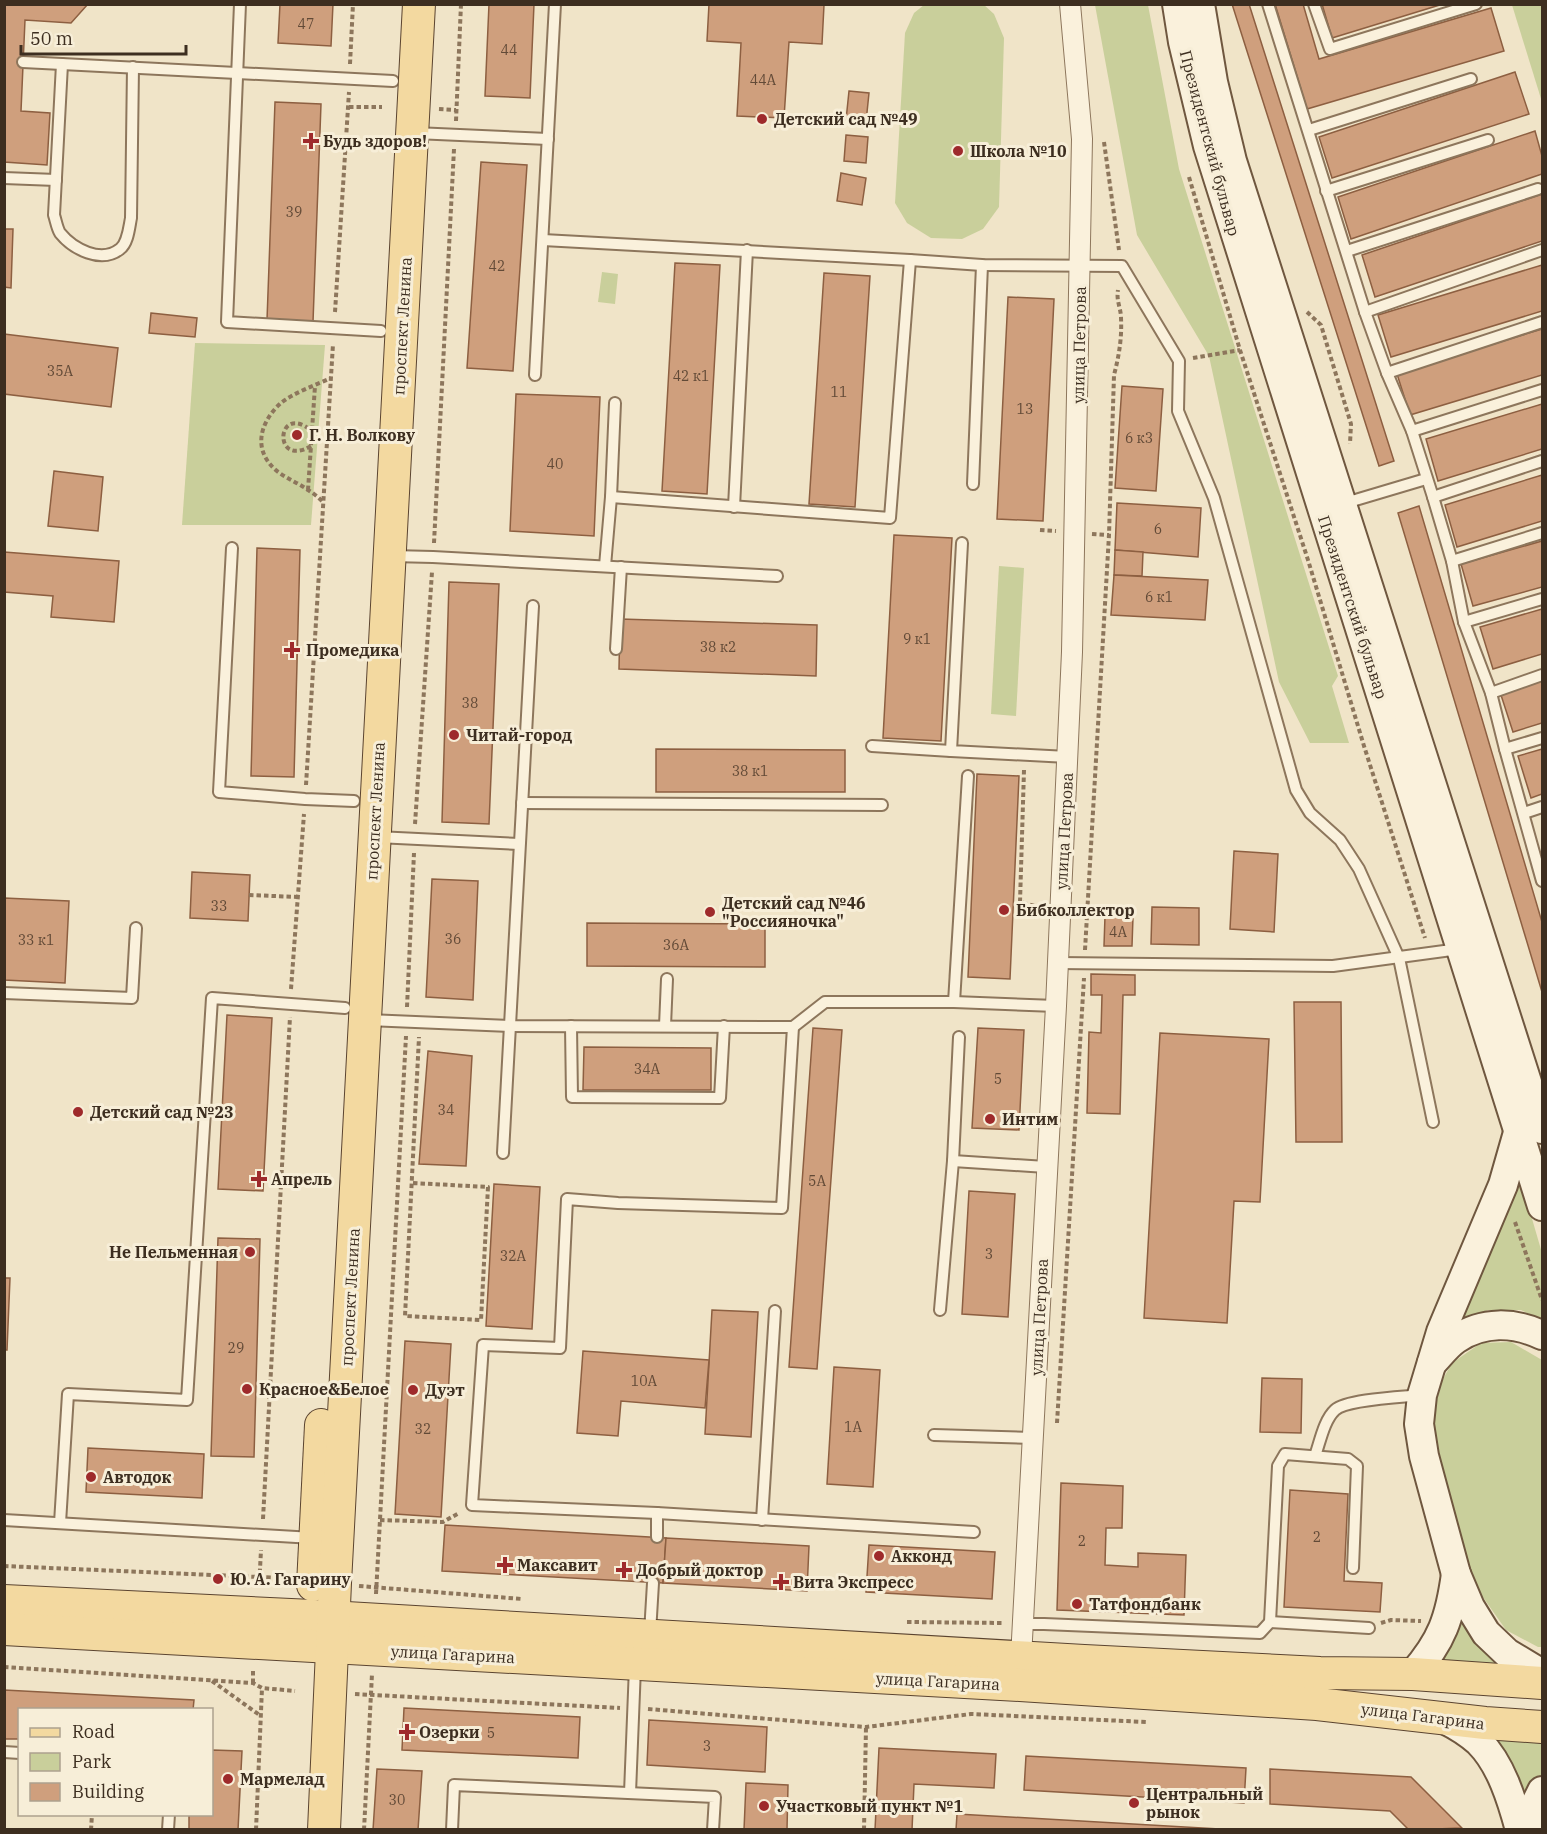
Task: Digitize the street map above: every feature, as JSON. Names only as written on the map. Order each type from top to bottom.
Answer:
[{"type":"main road","name":"проспект Ленина","points":[[303,1830],[322,1632],[355,1014],[354,801],[381,331],[388,94],[397,4]]},
{"type":"main road","name":"проспект Ленина","points":[[324,1830],[322,1632],[315,1538],[355,1014],[374,837],[419,4]]},
{"type":"main road","name":"Президентский бульвар","points":[[1177,4],[1182,42],[1208,146],[1461,949],[1535,1120]]},
{"type":"main road","name":"Президентский бульвар","points":[[1200,4],[1213,82],[1232,161],[1535,1120],[1542,1206]]},
{"type":"main road","points":[[1535,1120],[1503,1185],[1441,1332],[1422,1395],[1419,1424],[1424,1456],[1456,1574],[1470,1607],[1486,1633],[1507,1653],[1542,1674]]},
{"type":"main road","points":[[1431,1365],[1455,1340],[1477,1330],[1502,1324],[1526,1328],[1542,1335]]},
{"type":"main road","points":[[1413,1674],[1424,1661],[1445,1625],[1452,1605],[1456,1574]]},
{"type":"main road","name":"улица Гагарина","points":[[4,1601],[635,1664],[1021,1671],[1413,1674],[1542,1683]]},
{"type":"main road","name":"улица Гагарина","points":[[4,1629],[650,1636],[1021,1671],[1383,1710],[1444,1719],[1542,1727]]},
{"type":"main road","points":[[1444,1719],[1463,1729],[1486,1750],[1501,1776],[1520,1830]]},
{"type":"main road","points":[[1527,1830],[1542,1791]]},
{"type":"street","name":"улица Петрова","points":[[1021,1671],[1072,652],[1082,139],[1070,4]]},
{"type":"lane","points":[[240,4],[227,322],[381,331]]},
{"type":"lane","points":[[535,375],[555,4]]},
{"type":"lane","points":[[1268,4],[1365,312],[1387,373],[1412,431],[1433,497],[1452,561],[1464,622],[1491,693],[1504,749],[1542,878]]},
{"type":"lane","points":[[1314,4],[1330,49],[1476,4]]},
{"type":"lane","points":[[23,62],[236,73],[388,94]]},
{"type":"lane","points":[[62,64],[54,215],[59,231],[75,246],[93,254],[108,254],[121,249],[128,236],[131,218],[133,67]]},
{"type":"lane","points":[[1309,130],[1471,79]]},
{"type":"lane","points":[[412,133],[548,139]]},
{"type":"lane","points":[[1326,191],[1488,140]]},
{"type":"lane","points":[[4,178],[56,180]]},
{"type":"lane","points":[[1347,251],[1538,189]]},
{"type":"lane","points":[[543,240],[982,265],[1122,266],[1179,361],[1178,411],[1214,498],[1296,790],[1310,813],[1340,840],[1359,869],[1399,958],[1433,1122]]},
{"type":"lane","points":[[734,507],[747,250]]},
{"type":"lane","points":[[1365,312],[1542,250]]},
{"type":"lane","points":[[611,497],[890,518],[910,260]]},
{"type":"lane","points":[[973,484],[982,265]]},
{"type":"lane","points":[[1387,373],[1542,322]]},
{"type":"lane","points":[[1412,431],[1542,390]]},
{"type":"lane","points":[[604,566],[611,497],[615,403]]},
{"type":"lane","points":[[1433,497],[1542,461]]},
{"type":"lane","points":[[1341,504],[1426,479]]},
{"type":"lane","points":[[1452,561],[1542,533]]},
{"type":"lane","points":[[951,751],[962,543]]},
{"type":"lane","points":[[232,548],[219,792],[354,801]]},
{"type":"lane","points":[[389,556],[433,556],[777,576]]},
{"type":"lane","points":[[616,649],[621,567]]},
{"type":"lane","points":[[1464,622],[1542,599]]},
{"type":"lane","points":[[503,1153],[533,606]]},
{"type":"lane","points":[[1491,693],[1542,675]]},
{"type":"lane","points":[[1504,749],[1542,738]]},
{"type":"lane","points":[[872,746],[1068,757]]},
{"type":"lane","points":[[954,1002],[968,776]]},
{"type":"lane","points":[[522,803],[882,806]]},
{"type":"lane","points":[[1524,813],[1542,807]]},
{"type":"lane","points":[[374,837],[519,844]]},
{"type":"lane","points":[[4,993],[132,998],[136,928]]},
{"type":"lane","points":[[1058,963],[1333,966],[1461,949]]},
{"type":"lane","points":[[665,1026],[667,979]]},
{"type":"lane","points":[[60,1523],[68,1394],[187,1400],[212,998],[407,1021],[510,1026],[793,1027],[825,1002],[954,1002],[1056,1006]]},
{"type":"lane","points":[[571,1026],[572,1097],[720,1098],[724,1026]]},
{"type":"lane","points":[[793,1027],[782,1208],[618,1203],[567,1199],[560,1348],[483,1345],[472,1505],[974,1532]]},
{"type":"lane","points":[[940,1310],[953,1161],[959,1037]]},
{"type":"lane","points":[[953,1161],[1046,1167]]},
{"type":"lane","points":[[762,1520],[775,1311]]},
{"type":"lane","points":[[1315,1456],[1328,1420],[1336,1409],[1348,1403],[1422,1395]]},
{"type":"lane","points":[[934,1435],[1033,1438]]},
{"type":"lane","points":[[1022,1624],[1260,1633],[1270,1622],[1278,1466],[1285,1454],[1348,1459],[1356,1466],[1353,1568]]},
{"type":"lane","points":[[657,1514],[657,1537]]},
{"type":"lane","points":[[4,1520],[315,1538]]},
{"type":"lane","points":[[650,1636],[653,1583]]},
{"type":"lane","points":[[1270,1622],[1369,1628]]},
{"type":"lane","points":[[630,1792],[635,1664]]},
{"type":"lane","points":[[452,1830],[454,1785],[715,1797],[713,1830]]},
{"type":"path","points":[[352,1585],[376,1587],[407,1021],[414,839],[433,556],[461,4]]},
{"type":"path","points":[[349,107],[388,94]]},
{"type":"path","points":[[1186,168],[1240,350],[1308,560],[1425,939]]},
{"type":"path","points":[[1057,1423],[1110,535],[1114,375],[1120,353],[1121,316],[1117,298],[1122,266]]},
{"type":"path","points":[[1179,361],[1240,350]]},
{"type":"path","points":[[323,501],[280,474],[267,461],[262,448],[261,434],[267,419],[282,402],[331,378]]},
{"type":"path","points":[[308,490],[315,385]]},
{"type":"path","points":[[311,446],[296,451],[288,448],[283,442],[282,435],[286,427],[293,423],[299,423],[312,431]]},
{"type":"path","points":[[1088,533],[1110,535]]},
{"type":"path","points":[[1024,755],[1020,902],[1043,908]]},
{"type":"path","points":[[249,895],[298,897]]},
{"type":"path","points":[[412,1183],[488,1187],[481,1320],[405,1316],[420,1021]]},
{"type":"path","points":[[1503,1185],[1542,1300]]},
{"type":"path","points":[[380,1520],[443,1522],[472,1505]]},
{"type":"path","points":[[4,1566],[283,1578]]},
{"type":"path","points":[[1391,1620],[1430,1621]]},
{"type":"path","points":[[253,1683],[254,1665]]},
{"type":"path","points":[[4,1667],[253,1683],[262,1688],[295,1691]]},
{"type":"path","points":[[364,1830],[373,1670]]},
{"type":"path","points":[[211,1680],[261,1716]]},
{"type":"path","points":[[256,1830],[262,1688]]},
{"type":"path","points":[[354,1694],[633,1708],[866,1726],[971,1714],[1150,1722]]},
{"type":"path","points":[[864,1830],[866,1726]]},
{"type":"green space","points":[[924,5],[984,5],[994,14],[1004,38],[999,207],[983,229],[962,239],[931,238],[907,223],[895,203],[905,33],[914,13]]},
{"type":"green space","points":[[1095,5],[1148,5],[1179,169],[1338,676],[1332,686],[1349,743],[1310,743],[1279,682],[1209,356],[1137,235]]},
{"type":"green space","points":[[1512,5],[1542,5],[1542,102]]},
{"type":"green space","points":[[602,272],[618,274],[615,304],[598,302]]},
{"type":"green space","points":[[195,343],[325,345],[311,525],[182,525]]},
{"type":"green space","points":[[999,566],[1024,568],[1016,716],[991,714]]},
{"type":"green space","points":[[1521,1181],[1542,1253],[1542,1320],[1521,1310],[1488,1310],[1452,1329]]},
{"type":"green space","points":[[1511,1342],[1542,1360],[1542,1647],[1506,1630],[1466,1573],[1432,1442],[1435,1393],[1452,1363],[1481,1343]]},
{"type":"green space","points":[[1461,1606],[1505,1659],[1498,1666],[1439,1660]]},
{"type":"green space","points":[[1493,1734],[1542,1735],[1542,1774],[1535,1784],[1523,1816]]},
{"type":"building","points":[[4,4],[88,4],[71,23],[25,20],[21,111],[50,113],[47,165],[4,162]]},
{"type":"building","points":[[280,4],[333,4],[331,46],[278,43]]},
{"type":"building","points":[[489,4],[534,4],[530,98],[485,96]]},
{"type":"building","points":[[709,4],[824,5],[822,44],[789,42],[784,118],[737,116],[741,43],[707,41]]},
{"type":"building","points":[[1232,4],[1249,4],[1394,461],[1379,466]]},
{"type":"building","points":[[1275,4],[1303,4],[1319,59],[1491,8],[1504,51],[1307,109]]},
{"type":"building","points":[[1322,4],[1443,4],[1332,38]]},
{"type":"building","points":[[1515,72],[1529,114],[1332,178],[1319,137]]},
{"type":"building","points":[[849,91],[869,93],[866,122],[846,120]]},
{"type":"building","points":[[275,102],[321,104],[313,322],[267,320]]},
{"type":"building","points":[[1535,131],[1542,156],[1542,174],[1351,239],[1338,197]]},
{"type":"building","points":[[846,135],[868,137],[866,163],[844,161]]},
{"type":"building","points":[[481,162],[527,165],[513,371],[467,368]]},
{"type":"building","points":[[841,173],[866,178],[862,205],[837,201]]},
{"type":"building","points":[[1542,194],[1542,241],[1375,297],[1362,255]]},
{"type":"building","points":[[4,229],[13,229],[11,288],[4,287]]},
{"type":"building","points":[[675,263],[720,265],[707,494],[662,491]]},
{"type":"building","points":[[1542,265],[1542,311],[1391,357],[1378,315]]},
{"type":"building","points":[[824,273],[870,276],[855,507],[809,504]]},
{"type":"building","points":[[1008,297],[1054,299],[1043,521],[997,519]]},
{"type":"building","points":[[151,313],[197,318],[195,337],[149,333]]},
{"type":"building","points":[[1542,329],[1542,375],[1410,415],[1397,374]]},
{"type":"building","points":[[4,334],[118,348],[111,407],[4,394]]},
{"type":"building","points":[[1122,386],[1163,389],[1156,491],[1115,488]]},
{"type":"building","points":[[516,394],[600,397],[594,536],[510,531]]},
{"type":"building","points":[[1542,404],[1542,449],[1438,481],[1426,439]]},
{"type":"building","points":[[54,471],[103,477],[98,531],[48,526]]},
{"type":"building","points":[[1542,475],[1542,521],[1457,547],[1445,505]]},
{"type":"building","points":[[1117,503],[1201,508],[1198,557],[1115,550]]},
{"type":"building","points":[[1419,506],[1542,922],[1542,992],[1398,513]]},
{"type":"building","points":[[894,535],[952,538],[941,741],[883,738]]},
{"type":"building","points":[[1542,541],[1542,587],[1473,606],[1461,564]]},
{"type":"building","points":[[257,548],[300,550],[294,777],[251,776]]},
{"type":"building","points":[[1115,550],[1143,552],[1142,576],[1114,575]]},
{"type":"building","points":[[4,552],[119,561],[114,622],[51,617],[53,596],[4,592]]},
{"type":"building","points":[[1114,575],[1208,580],[1205,620],[1111,615]]},
{"type":"building","points":[[449,582],[499,584],[489,824],[442,822]]},
{"type":"building","points":[[1542,609],[1542,654],[1493,669],[1480,627]]},
{"type":"building","points":[[620,619],[817,625],[816,676],[619,669]]},
{"type":"building","points":[[1542,679],[1542,723],[1513,732],[1500,692]]},
{"type":"building","points":[[656,749],[845,750],[845,792],[656,792]]},
{"type":"building","points":[[1542,749],[1542,794],[1531,798],[1518,756]]},
{"type":"building","points":[[977,774],[1019,776],[1010,979],[968,977]]},
{"type":"building","points":[[1234,851],[1278,854],[1274,932],[1230,929]]},
{"type":"building","points":[[192,872],[250,875],[248,921],[190,918]]},
{"type":"building","points":[[432,879],[478,881],[473,1000],[426,997]]},
{"type":"building","points":[[4,898],[69,901],[65,983],[4,980]]},
{"type":"building","points":[[1152,907],[1199,908],[1199,945],[1151,944]]},
{"type":"building","points":[[1105,916],[1133,917],[1132,946],[1104,946]]},
{"type":"building","points":[[587,923],[765,924],[765,967],[587,966]]},
{"type":"building","points":[[1091,974],[1135,975],[1135,995],[1123,995],[1120,1114],[1087,1113],[1089,1032],[1101,1033],[1102,995],[1091,995]]},
{"type":"building","points":[[1294,1002],[1341,1002],[1342,1142],[1296,1142]]},
{"type":"building","points":[[227,1015],[272,1018],[263,1191],[218,1189]]},
{"type":"building","points":[[813,1028],[842,1030],[817,1369],[789,1367]]},
{"type":"building","points":[[978,1028],[1024,1030],[1019,1130],[972,1128]]},
{"type":"building","points":[[1160,1033],[1269,1039],[1260,1202],[1234,1201],[1227,1323],[1144,1318]]},
{"type":"building","points":[[584,1047],[711,1048],[711,1090],[583,1090]]},
{"type":"building","points":[[428,1051],[472,1056],[466,1166],[419,1164]]},
{"type":"building","points":[[494,1184],[540,1187],[532,1329],[486,1326]]},
{"type":"building","points":[[969,1191],[1015,1194],[1008,1317],[962,1314]]},
{"type":"building","points":[[218,1238],[260,1239],[254,1457],[211,1456]]},
{"type":"building","points":[[4,1278],[10,1278],[7,1350],[4,1350]]},
{"type":"building","points":[[712,1310],[758,1312],[751,1437],[705,1434]]},
{"type":"building","points":[[405,1341],[451,1344],[441,1517],[395,1514]]},
{"type":"building","points":[[583,1351],[709,1360],[705,1408],[621,1401],[618,1436],[577,1433]]},
{"type":"building","points":[[834,1367],[880,1370],[873,1487],[827,1484]]},
{"type":"building","points":[[1262,1378],[1302,1379],[1301,1433],[1260,1432]]},
{"type":"building","points":[[88,1448],[204,1454],[202,1498],[86,1492]]},
{"type":"building","points":[[1061,1483],[1123,1486],[1122,1528],[1106,1528],[1105,1565],[1138,1567],[1138,1553],[1186,1555],[1184,1615],[1057,1610]]},
{"type":"building","points":[[1290,1490],[1348,1494],[1344,1581],[1382,1583],[1380,1612],[1284,1607]]},
{"type":"building","points":[[445,1525],[666,1538],[663,1583],[442,1571]]},
{"type":"building","points":[[666,1538],[809,1546],[807,1591],[663,1583]]},
{"type":"building","points":[[869,1545],[995,1552],[992,1599],[866,1592]]},
{"type":"building","points":[[4,1690],[194,1700],[193,1708],[18,1708],[18,1739],[4,1739]]},
{"type":"building","points":[[404,1708],[580,1717],[578,1758],[402,1750]]},
{"type":"building","points":[[649,1720],[767,1727],[765,1772],[647,1765]]},
{"type":"building","points":[[879,1748],[996,1754],[994,1788],[914,1784],[912,1830],[875,1830]]},
{"type":"building","points":[[213,1750],[242,1751],[238,1830],[189,1830],[189,1816],[213,1816]]},
{"type":"building","points":[[1026,1756],[1246,1768],[1244,1803],[1024,1790]]},
{"type":"building","points":[[377,1769],[422,1771],[418,1830],[373,1830]]},
{"type":"building","points":[[1270,1769],[1411,1777],[1462,1828],[1409,1830],[1390,1811],[1270,1804]]},
{"type":"building","points":[[746,1783],[788,1785],[787,1830],[744,1830]]},
{"type":"building","points":[[957,1814],[1237,1830],[956,1830]]},
{"type":"place","name":"Детский сад №49","points":[[762,119]]},
{"type":"place","name":"Будь здоров!","points":[[311,141]]},
{"type":"place","name":"Школа №10","points":[[958,151]]},
{"type":"place","name":"Г. Н. Волкову","points":[[297,435]]},
{"type":"place","name":"Промедика","points":[[292,650]]},
{"type":"place","name":"Читай-город","points":[[454,735]]},
{"type":"place","name":"Бибколлектор","points":[[1004,910]]},
{"type":"place","name":"Детский сад №46 \"Россияночка\"","points":[[710,912]]},
{"type":"place","name":"Детский сад №23","points":[[78,1112]]},
{"type":"place","name":"Интим","points":[[990,1119]]},
{"type":"place","name":"Апрель","points":[[259,1179]]},
{"type":"place","name":"Не Пельменная","points":[[250,1252]]},
{"type":"place","name":"Красное&Белое","points":[[247,1389]]},
{"type":"place","name":"Дуэт","points":[[413,1390]]},
{"type":"place","name":"Автодок","points":[[91,1477]]},
{"type":"place","name":"Акконд","points":[[879,1556]]},
{"type":"place","name":"Максавит","points":[[505,1565]]},
{"type":"place","name":"Добрый доктор","points":[[624,1570]]},
{"type":"place","name":"Ю. А. Гагарину","points":[[218,1579]]},
{"type":"place","name":"Вита Экспресс","points":[[781,1582]]},
{"type":"place","name":"Татфондбанк","points":[[1077,1604]]},
{"type":"place","name":"Озерки","points":[[407,1732]]},
{"type":"place","name":"Мармелад","points":[[228,1779]]},
{"type":"place","name":"Центральный рынок","points":[[1134,1803]]},
{"type":"place","name":"Участковый пункт №1","points":[[764,1806]]}]
